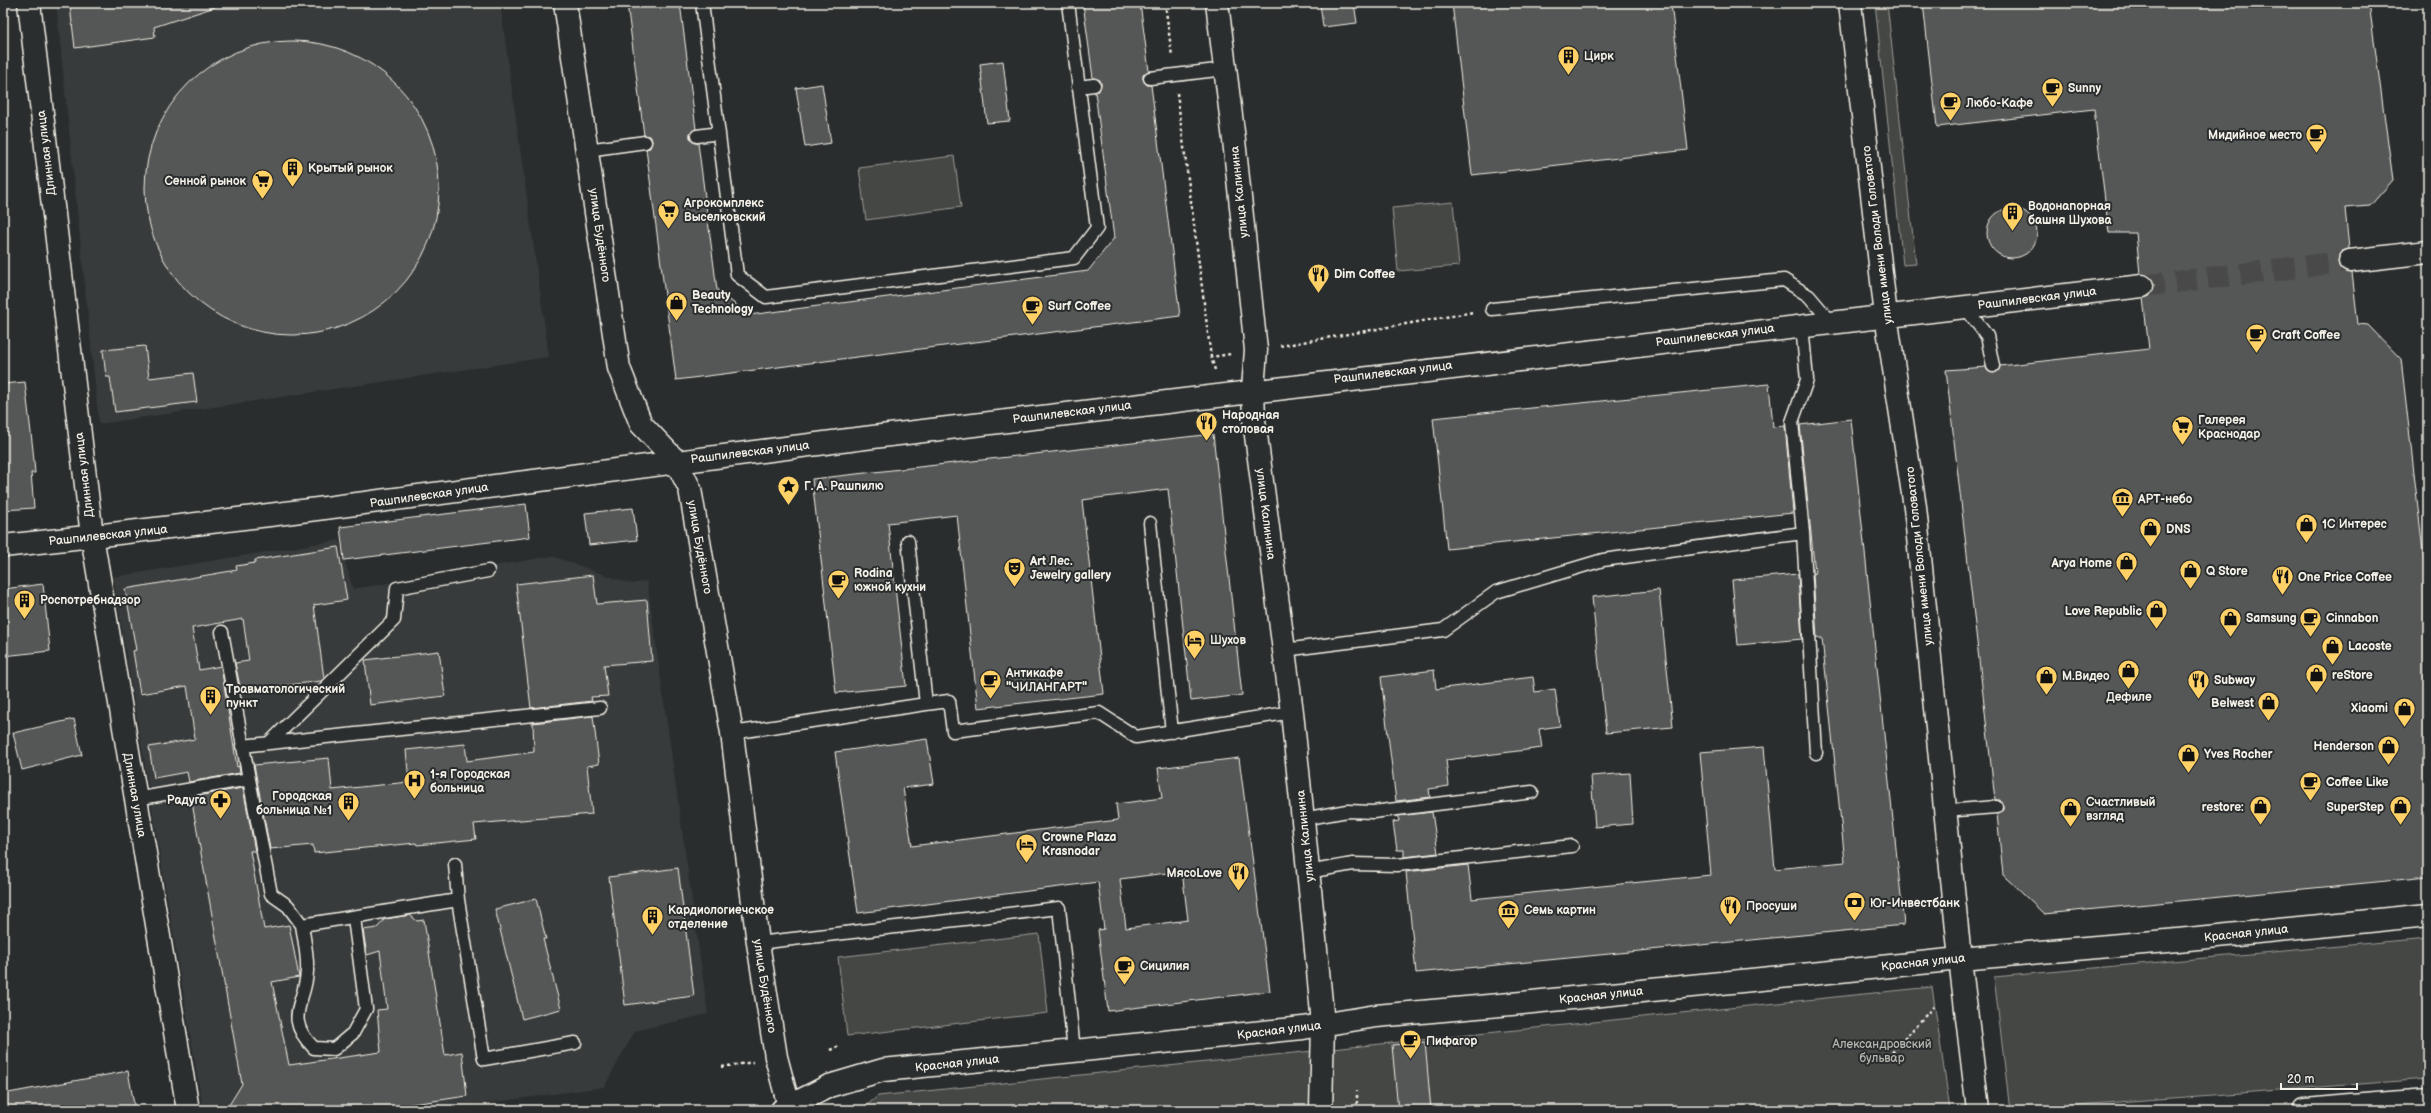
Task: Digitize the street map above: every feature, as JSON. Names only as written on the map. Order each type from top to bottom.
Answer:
[{"type":"street","name":"Длинная улица","points":[[28,3],[92,536],[188,1110]]},
{"type":"street","name":"улица Будённого","points":[[565,3],[619,368],[641,424],[676,461],[690,488],[732,733],[758,943],[776,1057],[787,1109]]},
{"type":"street","name":"улица Калинина","points":[[1217,3],[1256,350],[1253,389],[1254,420],[1292,712],[1323,1024],[1321,1110]]},
{"type":"street","name":"улица имени Володи Головатого","points":[[1850,3],[1886,316],[1915,507],[1960,959],[1978,1110]]},
{"type":"street","points":[[2350,261],[2428,252]]},
{"type":"street","name":"Рашпилевская улица","points":[[3,546],[225,522],[676,461],[1253,389],[2142,286]]},
{"type":"street","name":"Красная улица","points":[[787,1109],[829,1086],[883,1070],[1323,1024],[1376,1016],[2428,915]]},
{"type":"street","points":[[2303,1110],[2428,1100]]},
{"type":"lane","points":[[702,3],[737,275],[766,297],[1074,258],[1097,228],[1068,3]]},
{"type":"lane","points":[[1150,78],[1225,69]]},
{"type":"lane","points":[[1078,87],[1094,85]]},
{"type":"lane","points":[[697,136],[718,133]]},
{"type":"lane","points":[[587,150],[645,142]]},
{"type":"lane","points":[[1492,309],[1784,280],[1809,296],[1831,322]]},
{"type":"lane","points":[[1965,306],[1987,336],[1993,366]]},
{"type":"lane","points":[[1802,325],[1807,380],[1792,422],[1803,533],[1816,753]]},
{"type":"lane","points":[[1150,523],[1172,732]]},
{"type":"lane","points":[[1284,650],[1443,630],[1496,592],[1603,560],[1803,533]]},
{"type":"lane","points":[[908,541],[926,704]]},
{"type":"lane","points":[[270,742],[394,620],[397,588],[488,571]]},
{"type":"lane","points":[[222,632],[242,746],[271,894],[288,906],[302,925],[308,972],[296,1010],[303,1037],[314,1048],[334,1049],[353,1033],[366,1008],[354,918]]},
{"type":"lane","points":[[732,733],[949,701],[953,732],[1099,713],[1136,737],[1292,712]]},
{"type":"lane","points":[[242,746],[600,708]]},
{"type":"lane","points":[[136,799],[249,779]]},
{"type":"lane","points":[[1303,819],[1346,811],[1373,812],[1532,792]]},
{"type":"lane","points":[[1945,811],[1996,807]]},
{"type":"lane","points":[[1308,872],[1353,864],[1397,865],[1572,846]]},
{"type":"lane","points":[[455,864],[458,900],[484,1059],[575,1043]]},
{"type":"lane","points":[[302,925],[354,918],[458,900]]},
{"type":"lane","points":[[758,943],[1059,908],[1074,1051]]},
{"type":"path","points":[[1165,3],[1211,356],[1222,393]]},
{"type":"path","points":[[1211,356],[1256,350],[1492,309]]},
{"type":"path","points":[[1888,1057],[1935,1005]]},
{"type":"path","points":[[830,1050],[839,1046]]},
{"type":"path","points":[[722,1067],[756,1061]]},
{"type":"path","points":[[1357,1091],[1357,1110]]},
{"type":"shaded area","points":[[56,3],[500,3],[549,357],[99,424]]},
{"type":"shaded area","name":"1-я Городская больница","points":[[339,540],[353,589],[552,556],[631,584],[647,581],[708,1014],[635,1031],[604,1087],[437,1110],[203,1110],[113,577]]},
{"type":"green space","points":[[1875,3],[1887,3],[1916,264],[1903,265]]},
{"type":"green space","points":[[954,156],[961,207],[866,220],[859,168]]},
{"type":"green space","points":[[1453,202],[1459,266],[1398,271],[1392,208]]},
{"type":"green space","points":[[1039,934],[1048,1013],[847,1036],[838,957]]},
{"type":"green space","points":[[2428,938],[2428,1079],[2010,1110],[1994,977]]},
{"type":"green space","name":"Александровский бульвар","points":[[1932,987],[1950,1110],[861,1110],[878,1096]]},
{"type":"building","points":[[100,3],[214,3],[215,7],[154,27],[155,37],[75,48],[70,6]]},
{"type":"building","points":[[627,3],[680,3],[696,129],[690,133],[690,137],[694,143],[698,143],[717,290],[749,315],[1088,271],[1114,238],[1095,92],[1099,91],[1101,84],[1100,80],[1093,78],[1083,3],[1140,3],[1149,71],[1143,75],[1143,79],[1147,85],[1151,85],[1180,316],[676,380],[646,149],[650,148],[652,141],[651,137],[644,135]]},
{"type":"building","points":[[1320,3],[1354,3],[1357,23],[1323,27]]},
{"type":"building","name":"Цирк","points":[[1452,3],[1671,3],[1688,150],[1472,175]]},
{"type":"building","name":"Галерея Краснодар","points":[[1923,3],[2369,3],[2393,180],[2370,206],[2345,208],[2349,249],[2342,251],[2338,262],[2345,272],[2352,273],[2358,324],[2368,325],[2401,359],[2428,595],[2428,877],[2044,914],[2003,875],[1997,814],[2003,811],[2003,806],[2000,800],[1995,800],[1946,370],[1986,367],[1988,371],[1994,373],[1998,371],[2000,366],[2149,349],[2143,298],[2150,296],[2154,285],[2152,278],[2140,274],[2136,233],[2109,233],[2094,109],[1937,127]]},
{"type":"building","name":"Крытый рынок","points":[[278,41],[306,41],[335,47],[374,65],[406,95],[415,106],[433,145],[437,159],[439,188],[437,217],[428,244],[415,270],[396,292],[374,311],[335,329],[306,335],[278,335],[249,329],[210,311],[178,281],[169,270],[151,231],[145,202],[145,174],[151,145],[169,106],[199,74],[210,65],[249,47]]},
{"type":"building","points":[[1003,61],[1010,121],[987,123],[980,64]]},
{"type":"building","points":[[822,84],[831,143],[805,147],[796,88]]},
{"type":"building","name":"Водонапорная башня Шухова","points":[[2012,208],[2021,210],[2030,215],[2035,224],[2037,233],[2035,242],[2030,251],[2021,256],[2012,258],[2003,256],[1994,251],[1989,242],[1987,233],[1989,224],[1994,215],[2003,210]]},
{"type":"building","points":[[145,346],[149,378],[193,373],[197,402],[115,412],[110,377],[106,377],[103,350]]},
{"type":"building","points":[[25,382],[35,473],[31,473],[34,508],[3,510],[3,384]]},
{"type":"building","points":[[1769,384],[1773,427],[1785,426],[1793,513],[1447,549],[1433,418]]},
{"type":"building","points":[[1851,419],[1904,925],[1416,973],[1406,872],[1468,865],[1472,899],[1711,875],[1700,752],[1764,747],[1775,869],[1845,862],[1822,638],[1817,638],[1813,573],[1815,573],[1800,425]]},
{"type":"building","points":[[1213,434],[1242,695],[1191,701],[1168,489],[1082,500],[1104,694],[978,708],[957,515],[888,523],[906,686],[836,693],[812,479]]},
{"type":"building","points":[[526,504],[530,537],[344,560],[340,527]]},
{"type":"building","points":[[633,508],[637,540],[589,545],[585,513]]},
{"type":"building","points":[[338,547],[347,600],[314,605],[324,678],[321,681],[241,691],[235,663],[249,661],[243,619],[192,628],[199,670],[221,666],[237,767],[239,766],[240,773],[189,782],[187,772],[154,778],[149,747],[195,739],[187,686],[140,694],[133,651],[136,650],[125,589],[237,570],[236,566],[255,563],[255,560]]},
{"type":"building","points":[[1798,574],[1802,639],[1738,645],[1732,580]]},
{"type":"building","points":[[593,575],[597,604],[647,600],[652,661],[604,665],[608,696],[591,697],[592,701],[531,708],[516,584]]},
{"type":"building","name":"Роспотребнадзор","points":[[43,584],[50,651],[3,656],[3,589]]},
{"type":"building","points":[[1659,590],[1673,727],[1606,733],[1592,597]]},
{"type":"building","points":[[439,651],[445,696],[370,705],[365,660]]},
{"type":"building","points":[[1434,670],[1436,689],[1533,677],[1535,692],[1555,689],[1560,726],[1539,729],[1542,748],[1446,760],[1449,786],[1429,789],[1430,797],[1396,801],[1381,677]]},
{"type":"building","points":[[593,716],[599,764],[587,766],[592,814],[474,824],[476,839],[314,853],[313,845],[270,849],[254,765],[329,758],[332,790],[409,782],[406,750],[465,744],[467,761],[534,752],[533,723]]},
{"type":"building","points":[[74,719],[82,755],[22,770],[13,733]]},
{"type":"building","points":[[927,739],[934,784],[903,788],[912,846],[1118,820],[1116,804],[1162,798],[1158,768],[1239,758],[1270,991],[1108,1011],[1098,930],[1104,929],[1098,882],[858,913],[835,752]],"holes":[[[1182,871],[1188,920],[1126,928],[1120,879]]]},
{"type":"building","points":[[1630,773],[1633,824],[1595,827],[1591,776]]},
{"type":"building","points":[[243,788],[255,851],[250,851],[264,929],[289,925],[299,977],[272,982],[289,1065],[381,1052],[377,1010],[387,1009],[380,951],[367,955],[363,930],[377,928],[385,919],[410,915],[417,921],[424,920],[445,1055],[462,1052],[467,1096],[372,1110],[226,1110],[242,1084],[191,797]]},
{"type":"building","points":[[1432,812],[1438,853],[1404,857],[1404,850],[1397,850],[1393,822],[1399,821],[1398,816]]},
{"type":"building","name":"Кардиологиечское отделение","points":[[678,868],[694,996],[625,1005],[609,877]]},
{"type":"building","points":[[536,899],[546,939],[543,939],[561,1009],[522,1019],[495,909]]},
{"type":"building","points":[[1425,1042],[1431,1110],[1398,1110],[1392,1045]]},
{"type":"building","points":[[128,1071],[135,1110],[3,1110],[3,1094]]},
{"type":"tunnel","points":[[2142,286],[2350,261]]},
{"type":"place","name":"Цирк","points":[[1568,76]]},
{"type":"place","name":"Sunny","points":[[2053,108]]},
{"type":"place","name":"Любо-Кафе","points":[[1951,122]]},
{"type":"place","name":"Мидийное место","points":[[2317,154]]},
{"type":"place","name":"Крытый рынок","points":[[292,188]]},
{"type":"place","name":"Сенной рынок","points":[[262,200]]},
{"type":"place","name":"Агрокомплекс Выселковский","points":[[669,230]]},
{"type":"place","name":"Водонапорная башня Шухова","points":[[2012,232]]},
{"type":"place","name":"Dim Coffee","points":[[1319,294]]},
{"type":"place","name":"Beauty Technology","points":[[676,322]]},
{"type":"place","name":"Surf Coffee","points":[[1032,326]]},
{"type":"place","name":"Craft Coffee","points":[[2256,354]]},
{"type":"place","name":"Народная столовая","points":[[1206,442]]},
{"type":"place","name":"Галерея Краснодар","points":[[2183,446]]},
{"type":"place","name":"Г. А. Рашпилю","points":[[789,506]]},
{"type":"place","name":"АРТ-небо","points":[[2122,518]]},
{"type":"place","name":"1С Интерес","points":[[2307,544]]},
{"type":"place","name":"DNS","points":[[2150,548]]},
{"type":"place","name":"Arya Home","points":[[2127,582]]},
{"type":"place","name":"Art Лес. Jewelry gallery","points":[[1014,588]]},
{"type":"place","name":"Q Store","points":[[2191,590]]},
{"type":"place","name":"One Price Coffee","points":[[2282,596]]},
{"type":"place","name":"Rodina южной кухни","points":[[838,600]]},
{"type":"place","name":"Роспотребнадзор","points":[[25,620]]},
{"type":"place","name":"Love Republic","points":[[2157,630]]},
{"type":"place","name":"Samsung","points":[[2230,638]]},
{"type":"place","name":"Cinnabon","points":[[2311,638]]},
{"type":"place","name":"Шухов","points":[[1194,660]]},
{"type":"place","name":"Lacoste","points":[[2333,666]]},
{"type":"place","name":"Дефиле","points":[[2129,690]]},
{"type":"place","name":"reStore","points":[[2317,694]]},
{"type":"place","name":"М.Видео","points":[[2047,696]]},
{"type":"place","name":"Антикафе \"ЧИЛАНГАРТ\"","points":[[991,700]]},
{"type":"place","name":"Subway","points":[[2199,700]]},
{"type":"place","name":"Травматологический пункт","points":[[210,716]]},
{"type":"place","name":"Belwest","points":[[2269,722]]},
{"type":"place","name":"Xiaomi","points":[[2404,728]]},
{"type":"place","name":"Henderson","points":[[2389,766]]},
{"type":"place","name":"Yves Rocher","points":[[2188,774]]},
{"type":"place","name":"1-я Городская больница","points":[[414,800]]},
{"type":"place","name":"Coffee Like","points":[[2311,802]]},
{"type":"place","name":"Радуга","points":[[221,820]]},
{"type":"place","name":"Городская больница №1","points":[[348,822]]},
{"type":"place","name":"restore:","points":[[2260,826]]},
{"type":"place","name":"SuperStep","points":[[2400,826]]},
{"type":"place","name":"Счастливый взгляд","points":[[2071,828]]},
{"type":"place","name":"Crowne Plaza Krasnodar","points":[[1026,864]]},
{"type":"place","name":"МясоLove","points":[[1238,892]]},
{"type":"place","name":"Юг-Инвестбанк","points":[[1854,922]]},
{"type":"place","name":"Просуши","points":[[1730,926]]},
{"type":"place","name":"Семь картин","points":[[1509,930]]},
{"type":"place","name":"Кардиологиечское отделение","points":[[652,936]]},
{"type":"place","name":"Сицилия","points":[[1124,986]]},
{"type":"place","name":"Пифагор","points":[[1410,1060]]}]
